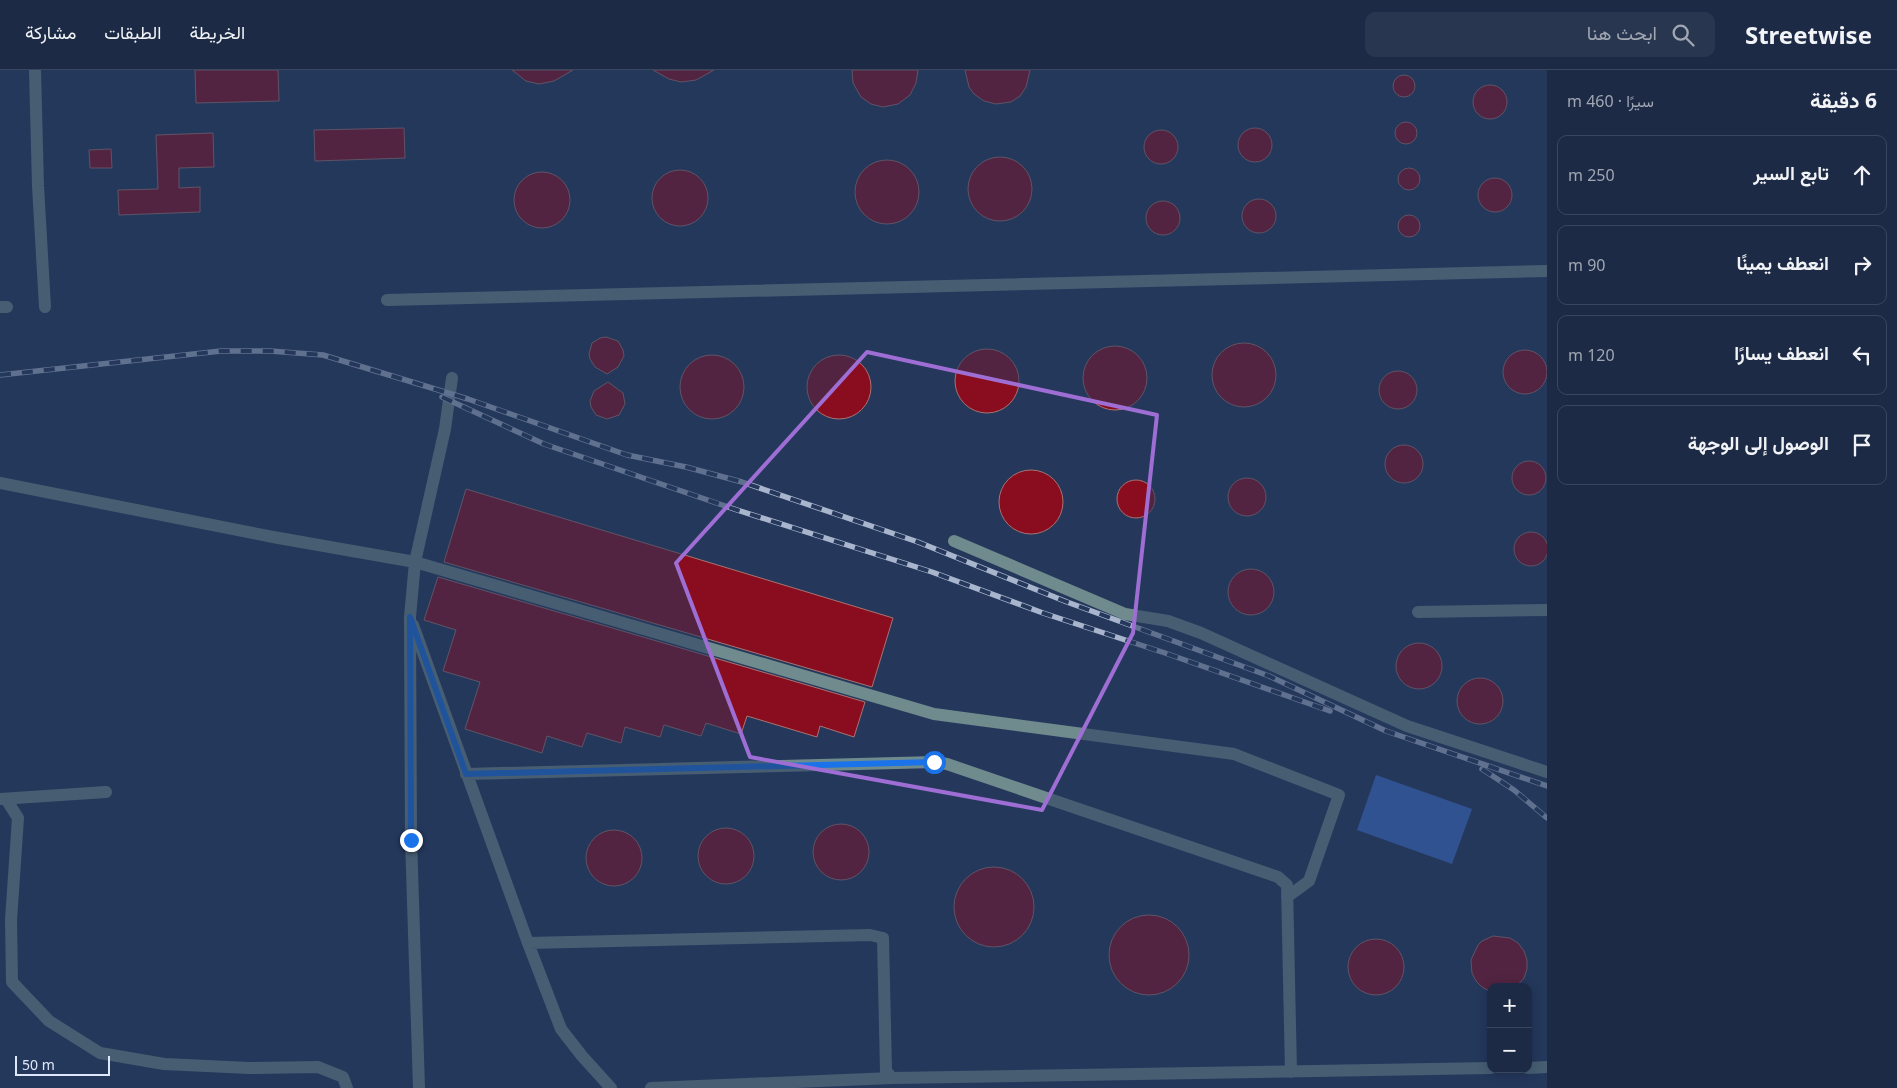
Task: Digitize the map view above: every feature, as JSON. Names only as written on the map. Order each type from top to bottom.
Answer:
[{"type":"lane","points":[[35,70],[38,186],[45,307]]},
{"type":"lane","points":[[387,300],[1547,272]]},
{"type":"lane","points":[[419,1088],[411,840],[410,617],[415,562],[445,429],[452,378]]},
{"type":"lane","points":[[0,483],[273,537],[415,562],[934,714],[1234,754],[1339,795],[1309,881],[1287,897]]},
{"type":"lane","points":[[954,541],[1125,614],[1168,621],[1201,633],[1407,726],[1547,772]]},
{"type":"lane","points":[[1418,612],[1547,610]]},
{"type":"lane","points":[[410,617],[528,943],[561,1028],[582,1056],[611,1088]]},
{"type":"lane","points":[[466,774],[934,762],[947,764],[1278,877],[1287,885],[1291,1072]]},
{"type":"lane","points":[[3,799],[106,792]]},
{"type":"lane","points":[[3,799],[18,818],[6,982],[49,1021],[100,1054],[164,1064],[249,1068],[318,1067],[343,1077],[347,1088]]},
{"type":"lane","points":[[528,943],[870,935],[884,938],[886,1071],[892,1078]]},
{"type":"lane","points":[[1532,1068],[1547,1067]]},
{"type":"lane","points":[[651,1088],[892,1078],[1487,1068]]},
{"type":"highlighted area","points":[[867,352],[1157,415],[1133,633],[1042,810],[750,757],[676,563]]},
{"type":"water","points":[[1376,775],[1472,809],[1452,864],[1357,830]]},
{"type":"building","points":[[195,70],[278,70],[279,101],[196,103]]},
{"type":"building","points":[[512,70],[573,70],[554,81],[539,84],[526,81]]},
{"type":"building","points":[[653,70],[714,70],[696,80],[681,82],[669,79]]},
{"type":"building","points":[[852,70],[918,70],[916,83],[910,95],[898,104],[883,107],[871,104],[861,97],[853,83]]},
{"type":"building","points":[[965,70],[1030,70],[1026,87],[1020,96],[1011,102],[996,104],[984,101],[974,94],[969,87]]},
{"type":"building","points":[[1404,75],[1412,78],[1415,86],[1412,94],[1404,97],[1396,94],[1393,86],[1396,78]]},
{"type":"building","points":[[1490,85],[1502,90],[1507,102],[1502,114],[1490,119],[1478,114],[1473,102],[1478,90]]},
{"type":"building","points":[[1406,122],[1414,125],[1417,133],[1414,141],[1406,144],[1398,141],[1395,133],[1398,125]]},
{"type":"building","points":[[404,128],[405,158],[315,161],[314,130]]},
{"type":"building","points":[[1255,128],[1267,133],[1272,145],[1267,157],[1255,162],[1243,157],[1238,145],[1243,133]]},
{"type":"building","points":[[1161,130],[1173,135],[1178,147],[1173,159],[1161,164],[1149,159],[1144,147],[1149,135]]},
{"type":"building","points":[[213,133],[214,167],[179,168],[179,188],[200,187],[200,212],[119,215],[118,190],[158,189],[156,135]]},
{"type":"building","points":[[111,149],[112,168],[90,168],[89,150]]},
{"type":"building","points":[[994,157],[1006,157],[1023,166],[1030,177],[1032,189],[1030,201],[1023,212],[1006,221],[994,221],[982,216],[973,207],[968,195],[968,183],[973,171],[982,162]]},
{"type":"building","points":[[881,160],[893,160],[910,169],[917,180],[919,192],[917,204],[910,215],[893,224],[881,224],[869,219],[860,210],[855,198],[855,186],[860,174],[869,165]]},
{"type":"building","points":[[1409,168],[1417,171],[1420,179],[1417,187],[1409,190],[1401,187],[1398,179],[1401,171]]},
{"type":"building","points":[[674,170],[686,170],[696,174],[704,182],[708,198],[704,214],[696,222],[686,226],[674,226],[664,222],[656,214],[652,204],[652,192],[656,182],[664,174]]},
{"type":"building","points":[[536,172],[548,172],[558,176],[566,184],[570,200],[566,216],[558,224],[548,228],[536,228],[526,224],[518,216],[514,206],[514,194],[518,184],[526,176]]},
{"type":"building","points":[[1495,178],[1507,183],[1512,195],[1507,207],[1495,212],[1483,207],[1478,195],[1483,183]]},
{"type":"building","points":[[1259,199],[1271,204],[1276,216],[1271,228],[1259,233],[1247,228],[1242,216],[1247,204]]},
{"type":"building","points":[[1163,201],[1175,206],[1180,218],[1175,230],[1163,235],[1151,230],[1146,218],[1151,206]]},
{"type":"building","points":[[1409,215],[1417,218],[1420,226],[1417,234],[1409,237],[1401,234],[1398,226],[1401,218]]},
{"type":"building","points":[[606,337],[618,341],[624,356],[618,367],[607,374],[595,367],[589,354],[592,343]]},
{"type":"building","points":[[1238,343],[1250,343],[1267,352],[1274,363],[1276,375],[1274,387],[1267,398],[1250,407],[1238,407],[1226,402],[1217,393],[1212,381],[1212,369],[1217,357],[1226,348]]},
{"type":"building","points":[[1109,346],[1121,346],[1138,355],[1145,366],[1147,378],[1145,390],[1138,401],[1121,410],[1109,410],[1097,405],[1088,396],[1083,384],[1083,372],[1088,360],[1097,351]]},
{"type":"building","points":[[981,349],[993,349],[1010,358],[1017,369],[1019,381],[1017,393],[1010,404],[993,413],[981,413],[969,408],[960,399],[955,387],[955,375],[960,363],[969,354]]},
{"type":"building","points":[[1529,350],[1541,356],[1546,363],[1546,381],[1541,388],[1534,393],[1521,394],[1513,391],[1506,384],[1503,368],[1506,360],[1513,353]]},
{"type":"building","points":[[706,355],[718,355],[735,364],[742,375],[744,387],[742,399],[735,410],[718,419],[706,419],[694,414],[685,405],[680,393],[680,381],[685,369],[694,360]]},
{"type":"building","points":[[833,355],[845,355],[862,364],[869,375],[871,387],[869,399],[862,410],[845,419],[833,419],[821,414],[812,405],[807,393],[807,381],[812,369],[821,360]]},
{"type":"building","points":[[1398,371],[1412,376],[1417,390],[1412,404],[1398,409],[1384,404],[1379,390],[1384,376]]},
{"type":"building","points":[[608,382],[623,393],[625,404],[619,415],[607,419],[596,415],[590,401],[594,391]]},
{"type":"building","points":[[1404,445],[1418,450],[1423,464],[1418,478],[1404,483],[1390,478],[1385,464],[1390,450]]},
{"type":"building","points":[[1529,461],[1541,466],[1546,478],[1541,490],[1529,495],[1517,490],[1512,478],[1517,466]]},
{"type":"building","points":[[1025,470],[1037,470],[1054,479],[1061,490],[1063,502],[1061,514],[1054,525],[1037,534],[1025,534],[1013,529],[1004,520],[999,508],[999,496],[1004,484],[1013,475]]},
{"type":"building","points":[[1247,478],[1261,483],[1266,497],[1261,511],[1247,516],[1233,511],[1228,497],[1233,483]]},
{"type":"building","points":[[1136,480],[1150,485],[1155,499],[1150,513],[1136,518],[1122,513],[1117,499],[1122,485]]},
{"type":"building","points":[[466,489],[893,618],[872,687],[444,562]]},
{"type":"building","points":[[1531,532],[1543,537],[1548,549],[1543,561],[1531,566],[1519,561],[1514,549],[1519,537]]},
{"type":"building","points":[[1251,569],[1264,573],[1270,579],[1274,592],[1270,605],[1264,611],[1251,615],[1238,611],[1232,605],[1228,592],[1232,579],[1238,573]]},
{"type":"building","points":[[438,577],[865,702],[854,737],[820,726],[817,737],[747,716],[741,734],[706,723],[701,736],[664,725],[660,737],[625,727],[621,743],[587,733],[582,747],[547,736],[542,753],[465,729],[480,682],[443,671],[456,630],[424,620]]},
{"type":"building","points":[[1419,643],[1432,647],[1438,653],[1442,666],[1438,679],[1432,685],[1419,689],[1406,685],[1400,679],[1396,666],[1400,653],[1406,647]]},
{"type":"building","points":[[1480,678],[1493,682],[1499,688],[1503,701],[1499,714],[1493,720],[1480,724],[1467,720],[1461,714],[1457,701],[1461,688],[1467,682]]},
{"type":"building","points":[[835,824],[847,824],[857,828],[865,836],[869,852],[865,868],[857,876],[847,880],[835,880],[825,876],[817,868],[813,858],[813,846],[817,836],[825,828]]},
{"type":"building","points":[[720,828],[732,828],[742,832],[750,840],[754,856],[750,872],[742,880],[732,884],[720,884],[710,880],[702,872],[698,862],[698,850],[702,840],[710,832]]},
{"type":"building","points":[[608,830],[620,830],[630,834],[638,842],[642,858],[638,874],[630,882],[620,886],[608,886],[598,882],[590,874],[586,864],[586,852],[590,842],[598,834]]},
{"type":"building","points":[[994,867],[1009,870],[1022,879],[1031,892],[1034,907],[1031,922],[1022,935],[1009,944],[994,947],[979,944],[966,935],[957,922],[954,907],[957,892],[966,879],[979,870]]},
{"type":"building","points":[[1149,915],[1164,918],[1177,927],[1186,940],[1189,955],[1186,970],[1177,983],[1164,992],[1149,995],[1134,992],[1121,983],[1112,970],[1109,955],[1112,940],[1121,927],[1134,918]]},
{"type":"building","points":[[1493,936],[1510,938],[1518,943],[1524,951],[1527,960],[1527,969],[1524,978],[1520,983],[1487,983],[1487,990],[1476,981],[1472,973],[1471,960],[1482,941]]},
{"type":"building","points":[[1370,939],[1382,939],[1392,943],[1400,951],[1404,967],[1400,983],[1392,991],[1382,995],[1370,995],[1360,991],[1352,983],[1348,973],[1348,961],[1352,951],[1360,943]]},
{"type":"railway","points":[[0,375],[221,351],[270,351],[323,355],[468,399],[627,455],[686,467],[742,482],[918,542],[1067,602],[1269,676],[1386,731],[1547,786]]},
{"type":"railway","points":[[442,397],[544,444],[737,510],[932,572],[1043,613],[1165,653],[1330,711]]},
{"type":"railway","points":[[1482,769],[1514,790],[1547,818]]},
{"type":"route","points":[[411,840],[410,617],[466,774],[934,762]]}]
